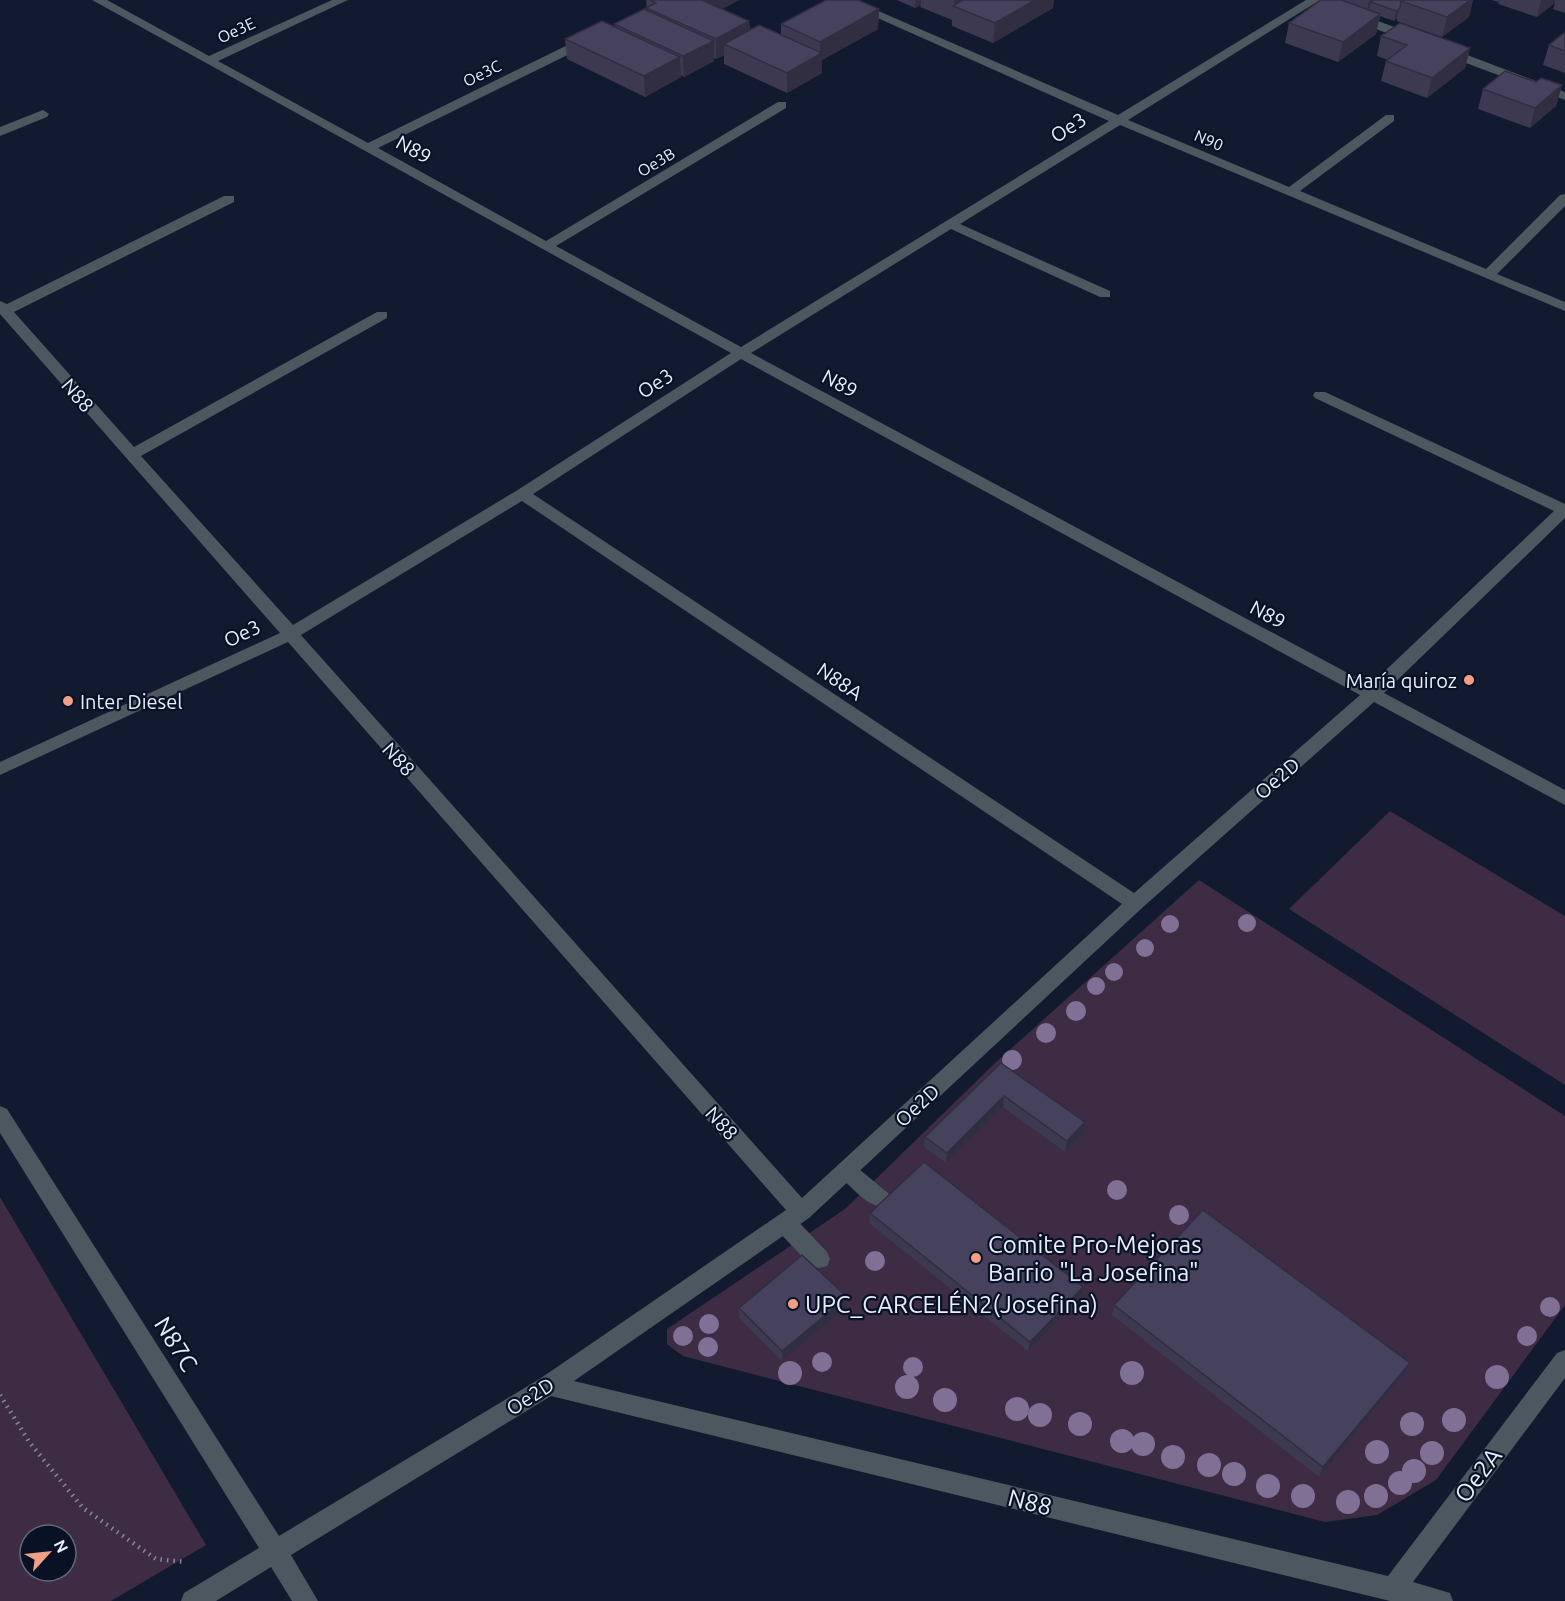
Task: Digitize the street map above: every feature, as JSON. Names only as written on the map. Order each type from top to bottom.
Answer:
[{"type":"street","name":"N89","points":[[98,0],[741,353],[1565,798]]},
{"type":"street","name":"Oe3E","points":[[209,61],[342,0]]},
{"type":"street","name":"N90","points":[[843,0],[1118,120],[1565,307]]},
{"type":"street","name":"Oe3","points":[[0,769],[289,634],[522,494],[741,353],[1118,120],[1317,2]]},
{"type":"street","points":[[1346,13],[1565,96]]},
{"type":"street","name":"Oe3C","points":[[368,148],[600,33]]},
{"type":"street","name":"Oe3B","points":[[547,246],[782,105]]},
{"type":"street","points":[[0,132],[43,114]]},
{"type":"street","points":[[1290,192],[1390,118]]},
{"type":"street","points":[[1488,275],[1565,198]]},
{"type":"street","points":[[3,308],[229,199]]},
{"type":"street","points":[[950,224],[1105,294]]},
{"type":"street","name":"N88","points":[[3,308],[289,634],[793,1217],[819,1259]]},
{"type":"street","points":[[131,455],[382,315]]},
{"type":"street","points":[[1320,395],[1565,510]]},
{"type":"street","name":"N88A","points":[[522,494],[1135,903]]},
{"type":"street","name":"Oe2D","points":[[193,1601],[549,1385],[793,1217],[1135,903],[1372,694],[1565,510]]},
{"type":"street","name":"N87C","points":[[3,1125],[306,1601]]},
{"type":"street","points":[[846,1170],[881,1199]]},
{"type":"street","name":"Oe2A","points":[[1392,1590],[1565,1360]]},
{"type":"street","name":"N88","points":[[549,1385],[1441,1601]]},
{"type":"path","points":[[0,1395],[30,1443],[83,1508],[125,1539],[156,1559],[244,1569]]},
{"type":"shaded area","points":[[1390,811],[1565,916],[1565,1085],[1289,909]]},
{"type":"shaded area","points":[[1199,880],[1565,1116],[1565,1305],[1436,1480],[1377,1515],[1325,1522],[683,1356],[667,1344],[667,1329],[845,1209],[994,1064]]},
{"type":"shaded area","points":[[0,1197],[206,1545],[111,1601],[0,1601]]},
{"type":"building","points":[[650,0],[702,0],[749,21],[716,39],[646,8],[656,3]]},
{"type":"building","points":[[826,0],[858,0],[879,9],[820,42],[781,24]]},
{"type":"building","points":[[963,0],[1035,0],[995,23],[953,6]]},
{"type":"building","points":[[1321,0],[1341,0],[1380,14],[1343,42],[1289,23]]},
{"type":"building","points":[[1374,0],[1403,0],[1396,11],[1371,2]]},
{"type":"building","points":[[1470,0],[1447,17],[1401,1]]},
{"type":"building","points":[[644,9],[714,41],[683,56],[614,24]]},
{"type":"building","points":[[602,21],[680,57],[644,76],[565,39]]},
{"type":"building","points":[[1400,23],[1470,48],[1432,78],[1386,61],[1407,45],[1381,36]]},
{"type":"building","points":[[759,25],[822,53],[787,73],[724,44]]},
{"type":"building","points":[[1565,32],[1565,51],[1549,45]]},
{"type":"building","points":[[1505,71],[1536,82],[1541,78],[1562,85],[1535,108],[1483,89]]},
{"type":"building","points":[[1001,1063],[1085,1122],[1067,1141],[1004,1096],[947,1153],[925,1137]]},
{"type":"building","points":[[924,1162],[1083,1287],[1030,1342],[870,1213]]},
{"type":"building","points":[[1203,1210],[1410,1363],[1323,1467],[1114,1305]]},
{"type":"building","points":[[802,1255],[847,1297],[782,1351],[739,1308]]},
{"type":"place","name":"María quiroz","points":[[1469,680]]},
{"type":"place","name":"Inter Diesel","points":[[68,701]]},
{"type":"place","name":"Comite Pro-Mejoras Barrio \"La Josefina\"","points":[[976,1258]]},
{"type":"place","name":"UPC_CARCELÉN2(Josefina)","points":[[793,1304]]}]
